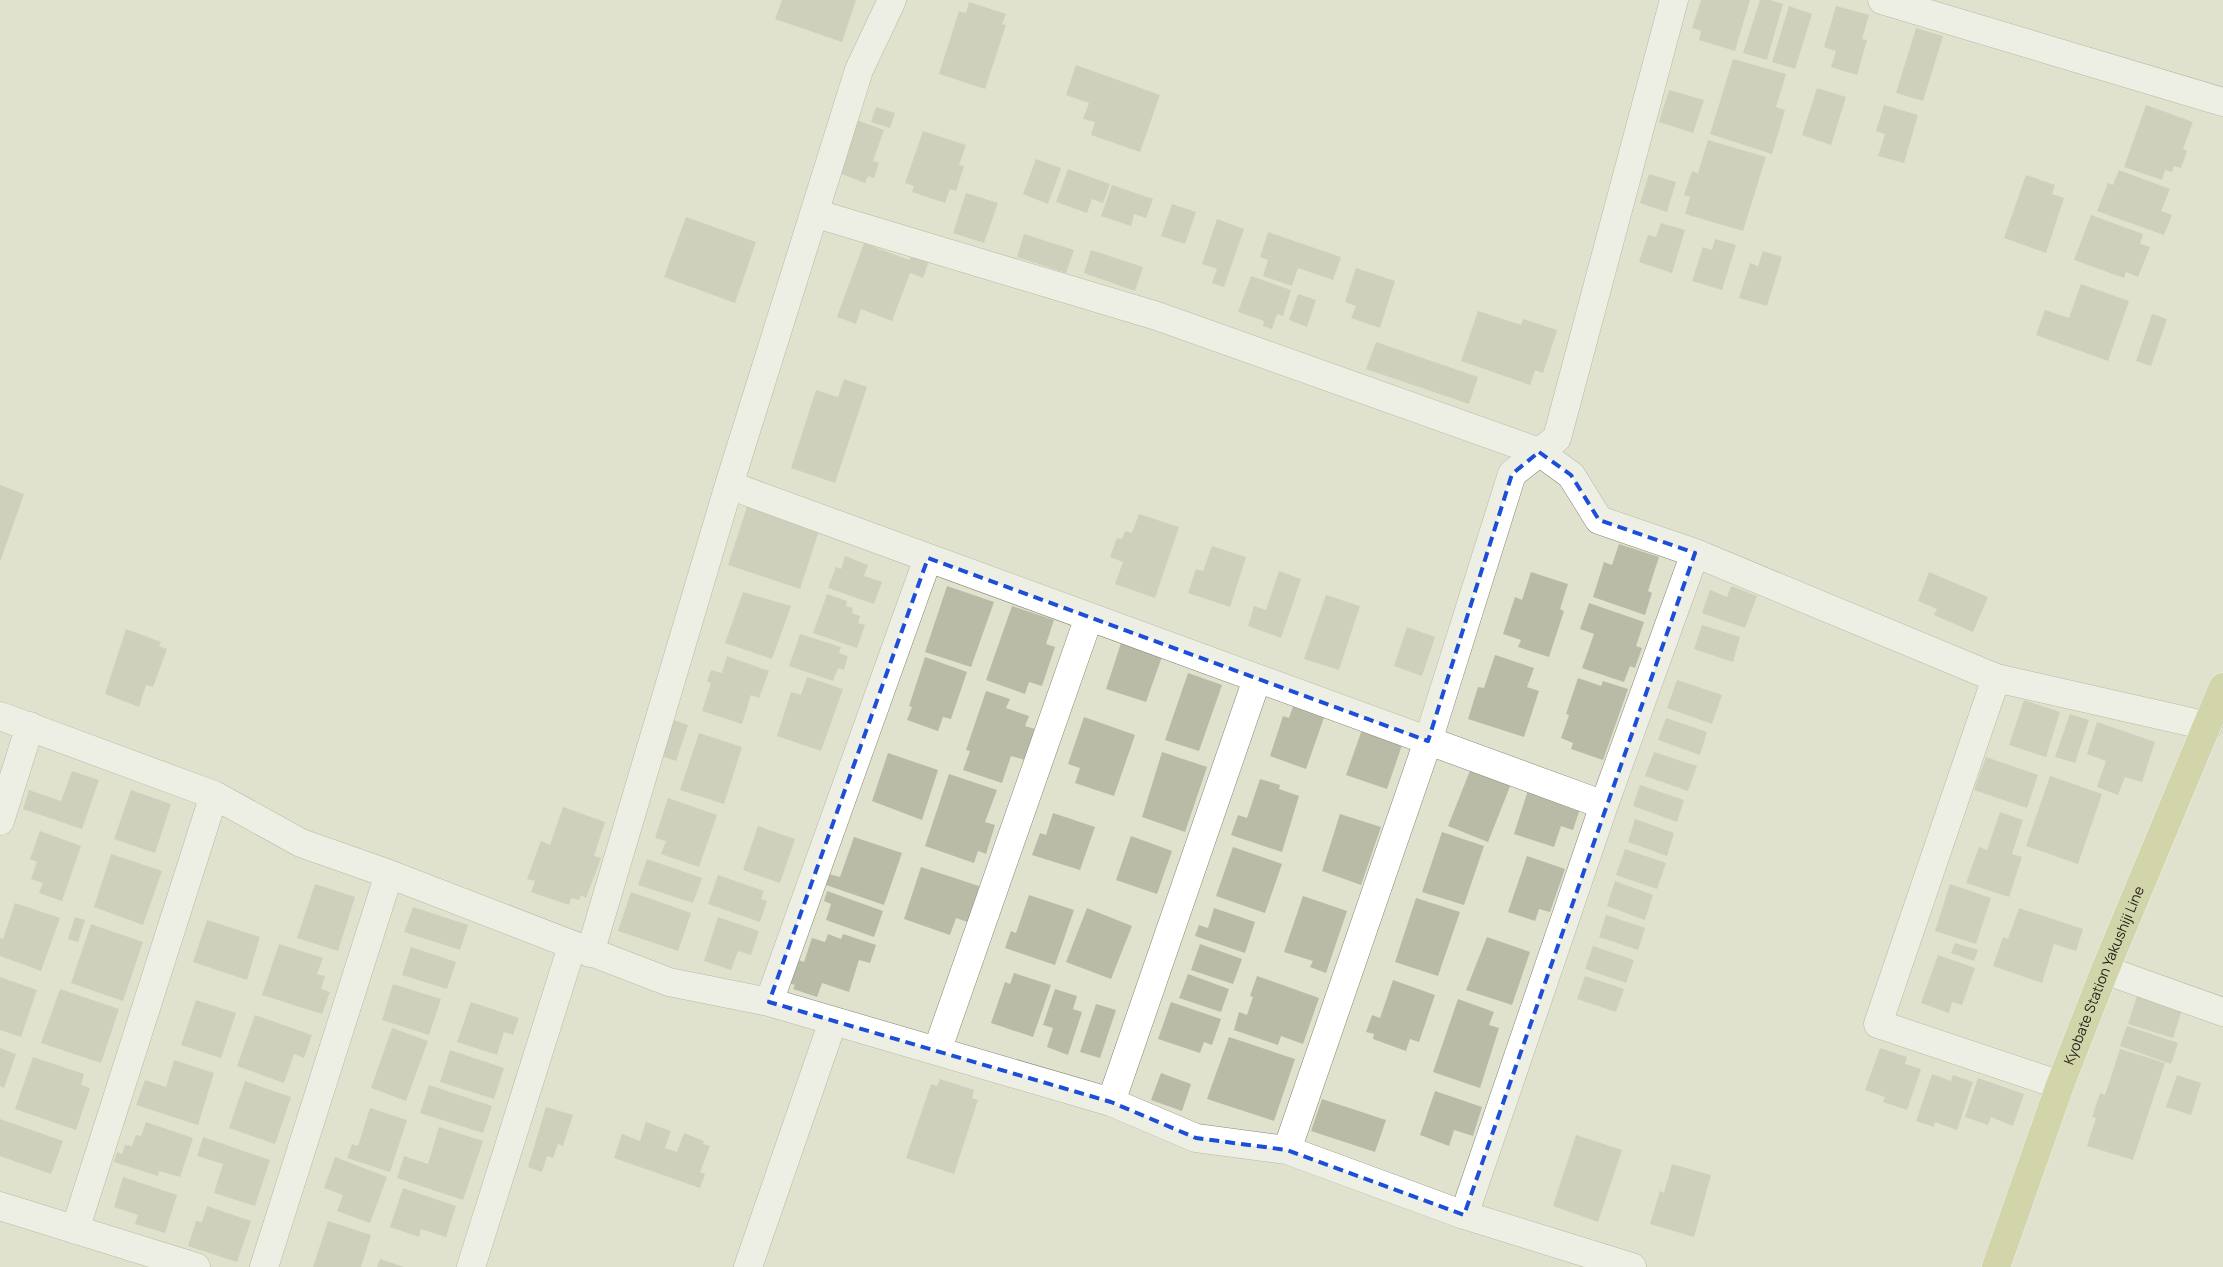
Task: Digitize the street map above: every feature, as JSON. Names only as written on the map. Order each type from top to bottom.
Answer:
[{"type":"main road","name":"Kyobate Station Yakushiji Line","points":[[1996,1267],[2060,1085],[2105,970],[2223,688]]},
{"type":"street","points":[[471,1267],[581,950],[859,70],[892,0]]},
{"type":"street","points":[[1287,1150],[1428,741],[1512,474],[1557,438],[1674,0]]},
{"type":"street","points":[[1882,0],[2223,102]]},
{"type":"street","points":[[814,213],[1157,316],[1539,452],[1571,475],[1599,520],[1695,553],[1996,678],[2208,726]]},
{"type":"street","points":[[728,485],[1604,806]]},
{"type":"street","points":[[1464,1215],[1604,806],[1695,553]]},
{"type":"street","points":[[769,1002],[928,558]]},
{"type":"street","points":[[937,1051],[1089,617]]},
{"type":"street","points":[[1996,678],[1878,1024],[2060,1085]]},
{"type":"street","points":[[1111,1102],[1257,679]]},
{"type":"street","points":[[0,716],[214,795],[301,843],[389,874],[581,950],[669,982],[769,1002],[1111,1102],[1196,1138],[1287,1150],[1464,1215],[1632,1267]]},
{"type":"street","points":[[0,821],[30,726]]},
{"type":"street","points":[[75,1230],[214,795]]},
{"type":"street","points":[[264,1267],[389,874]]},
{"type":"street","points":[[2105,970],[2223,1012]]},
{"type":"street","points":[[748,1267],[834,1021]]},
{"type":"street","points":[[0,1206],[196,1267]]},
{"type":"highlighted area","points":[[1539,452],[1571,475],[1599,520],[1695,553],[1464,1215],[1287,1150],[1196,1138],[1111,1102],[769,1002],[928,558],[1428,741],[1512,474]]},
{"type":"building","points":[[782,0],[856,0],[842,42],[775,19]]},
{"type":"building","points":[[1701,0],[1750,0],[1735,51],[1699,40],[1701,31],[1692,28]]},
{"type":"building","points":[[1760,0],[1770,0],[1783,4],[1767,60],[1743,53]]},
{"type":"building","points":[[969,2],[1006,14],[1002,24],[1006,25],[985,89],[939,74],[959,11],[966,13]]},
{"type":"building","points":[[1789,6],[1812,14],[1795,69],[1772,62]]},
{"type":"building","points":[[1836,6],[1869,15],[1862,39],[1867,40],[1857,75],[1831,67],[1836,51],[1824,47]]},
{"type":"building","points":[[1916,28],[1943,36],[1923,101],[1896,93]]},
{"type":"building","points":[[1733,59],[1786,74],[1776,107],[1785,110],[1772,154],[1710,134]]},
{"type":"building","points":[[1076,65],[1160,95],[1140,152],[1091,135],[1095,122],[1083,119],[1089,103],[1066,95]]},
{"type":"building","points":[[1817,88],[1846,97],[1831,145],[1802,135]]},
{"type":"building","points":[[1669,90],[1704,100],[1693,133],[1659,122]]},
{"type":"building","points":[[1884,105],[1918,115],[1904,163],[1878,156],[1885,134],[1876,131]]},
{"type":"building","points":[[2146,105],[2193,122],[2183,149],[2187,151],[2181,168],[2174,166],[2172,172],[2165,170],[2162,180],[2124,167]]},
{"type":"building","points":[[876,107],[895,113],[890,128],[871,122]]},
{"type":"building","points":[[854,119],[884,130],[873,161],[879,163],[874,178],[868,176],[865,183],[836,172]]},
{"type":"building","points":[[923,131],[966,145],[959,165],[964,166],[956,191],[950,189],[945,203],[912,192],[914,186],[905,183]]},
{"type":"building","points":[[1708,140],[1766,157],[1743,231],[1685,214],[1690,197],[1684,195],[1692,171],[1698,173]]},
{"type":"building","points":[[1036,159],[1061,168],[1048,204],[1023,194]]},
{"type":"building","points":[[1068,169],[1110,184],[1103,203],[1092,199],[1087,213],[1056,202]]},
{"type":"building","points":[[2119,170],[2170,189],[2161,211],[2172,215],[2164,235],[2097,211],[2108,183],[2113,185]]},
{"type":"building","points":[[1649,174],[1676,182],[1667,212],[1640,203]]},
{"type":"building","points":[[2026,175],[2055,185],[2052,194],[2064,198],[2046,253],[2004,238]]},
{"type":"building","points":[[1112,185],[1153,199],[1146,218],[1134,214],[1131,226],[1101,216]]},
{"type":"building","points":[[966,193],[998,203],[984,243],[953,233]]},
{"type":"building","points":[[1172,204],[1196,212],[1185,244],[1161,236]]},
{"type":"building","points":[[2091,215],[2143,234],[2140,244],[2150,247],[2138,277],[2126,272],[2124,278],[2074,260]]},
{"type":"building","points":[[686,217],[756,242],[735,303],[664,277]]},
{"type":"building","points":[[1217,219],[1244,229],[1224,287],[1212,283],[1217,269],[1202,264]]},
{"type":"building","points":[[1661,223],[1685,230],[1672,273],[1639,262],[1648,235],[1656,237]]},
{"type":"building","points":[[1268,232],[1341,257],[1333,280],[1298,268],[1292,286],[1263,276],[1268,260],[1260,257]]},
{"type":"building","points":[[1024,234],[1074,250],[1066,273],[1017,257]]},
{"type":"building","points":[[1715,239],[1736,245],[1722,290],[1692,281],[1703,247],[1712,250]]},
{"type":"building","points":[[864,243],[909,260],[914,249],[931,255],[923,278],[910,273],[892,321],[861,309],[856,324],[837,317]]},
{"type":"building","points":[[1091,250],[1143,267],[1135,291],[1084,273]]},
{"type":"building","points":[[1763,251],[1782,257],[1767,306],[1739,298],[1750,263],[1758,266]]},
{"type":"building","points":[[1356,268],[1395,281],[1380,328],[1351,318],[1356,306],[1345,302]]},
{"type":"building","points":[[1251,276],[1291,290],[1283,316],[1277,314],[1272,329],[1263,326],[1264,321],[1238,312]]},
{"type":"building","points":[[2081,284],[2129,301],[2108,361],[2036,335],[2045,310],[2069,318]]},
{"type":"building","points":[[1298,294],[1316,300],[1307,327],[1289,320]]},
{"type":"building","points":[[1478,311],[1521,325],[1523,319],[1557,330],[1543,373],[1535,370],[1530,385],[1461,361]]},
{"type":"building","points":[[2152,314],[2167,319],[2151,366],[2136,361]]},
{"type":"building","points":[[1376,342],[1478,377],[1469,404],[1366,369]]},
{"type":"building","points":[[844,379],[867,387],[835,483],[791,468],[816,390],[838,397]]},
{"type":"building","points":[[0,485],[24,494],[0,562]]},
{"type":"building","points":[[748,504],[820,528],[800,589],[728,565]]},
{"type":"building","points":[[1139,514],[1179,527],[1155,598],[1115,584],[1123,562],[1110,557],[1117,538],[1122,539],[1125,531],[1132,533]]},
{"type":"building","points":[[1619,544],[1659,557],[1648,591],[1652,593],[1645,615],[1593,597],[1604,562],[1612,565]]},
{"type":"building","points":[[1212,546],[1246,557],[1230,607],[1188,593],[1196,569],[1203,571]]},
{"type":"building","points":[[845,556],[868,565],[864,576],[882,582],[874,604],[828,588],[836,567],[841,569]]},
{"type":"building","points":[[1279,571],[1301,579],[1281,638],[1248,626],[1254,606],[1266,610]]},
{"type":"building","points":[[1531,572],[1568,584],[1560,609],[1564,611],[1549,657],[1518,647],[1521,640],[1503,634],[1515,597],[1522,600]]},
{"type":"building","points":[[1929,572],[1988,597],[1973,632],[1934,615],[1937,609],[1918,601]]},
{"type":"building","points":[[947,586],[994,602],[971,667],[925,652]]},
{"type":"building","points":[[1731,586],[1757,596],[1745,628],[1702,613],[1710,590],[1727,597]]},
{"type":"building","points":[[743,592],[791,606],[772,659],[725,643]]},
{"type":"building","points":[[827,594],[847,601],[846,606],[853,608],[852,613],[860,616],[858,623],[865,625],[857,648],[813,633]]},
{"type":"building","points":[[1326,595],[1360,606],[1339,670],[1304,659]]},
{"type":"building","points":[[1589,603],[1644,622],[1636,646],[1642,648],[1635,668],[1630,666],[1624,682],[1582,668],[1594,634],[1580,629]]},
{"type":"building","points":[[1012,606],[1054,620],[1046,644],[1055,647],[1042,686],[1029,682],[1025,694],[986,680]]},
{"type":"building","points":[[1702,625],[1740,637],[1733,662],[1694,649]]},
{"type":"building","points":[[1407,627],[1435,637],[1422,676],[1394,666]]},
{"type":"building","points":[[126,629],[161,642],[159,646],[167,649],[153,687],[146,685],[139,707],[105,694]]},
{"type":"building","points":[[800,634],[841,647],[839,653],[848,656],[844,670],[838,668],[833,681],[789,666]]},
{"type":"building","points":[[1123,637],[1164,651],[1146,702],[1106,689]]},
{"type":"building","points":[[1495,655],[1534,668],[1527,687],[1539,691],[1524,737],[1468,719],[1478,687],[1484,688]]},
{"type":"building","points":[[727,656],[769,671],[759,698],[751,695],[742,724],[702,711],[711,683],[707,681],[711,670],[722,673]]},
{"type":"building","points":[[925,657],[967,672],[951,719],[943,717],[938,731],[907,720],[912,707],[909,706]]},
{"type":"building","points":[[1188,673],[1222,685],[1199,751],[1165,740]]},
{"type":"building","points":[[807,677],[843,689],[821,751],[777,736],[791,692],[801,695]]},
{"type":"building","points":[[1578,678],[1601,686],[1603,681],[1628,689],[1603,760],[1571,749],[1573,743],[1561,738],[1569,715],[1566,714]]},
{"type":"building","points":[[1677,680],[1722,695],[1712,724],[1667,708]]},
{"type":"building","points":[[986,691],[1010,699],[1006,708],[1029,716],[1025,726],[1035,729],[1025,760],[1011,756],[1002,783],[963,770],[970,751],[966,750]]},
{"type":"building","points":[[1296,698],[1327,709],[1306,769],[1270,756],[1283,716],[1289,718]]},
{"type":"building","points":[[2024,700],[2060,712],[2046,757],[2009,745]]},
{"type":"building","points":[[2070,714],[2089,720],[2075,763],[2055,757]]},
{"type":"building","points":[[1084,717],[1135,735],[1114,796],[1075,783],[1080,768],[1068,764]]},
{"type":"building","points":[[1666,718],[1707,732],[1700,755],[1658,740]]},
{"type":"building","points":[[671,719],[688,725],[676,761],[658,755]]},
{"type":"building","points":[[2097,722],[2155,742],[2142,782],[2125,777],[2118,795],[2097,787],[2106,761],[2087,754]]},
{"type":"building","points":[[1364,724],[1402,745],[1387,789],[1346,775]]},
{"type":"building","points":[[699,733],[742,747],[724,804],[680,790]]},
{"type":"building","points":[[1162,752],[1207,767],[1185,832],[1142,817]]},
{"type":"building","points":[[1654,752],[1697,766],[1688,791],[1645,776]]},
{"type":"building","points":[[888,753],[938,770],[922,820],[872,801]]},
{"type":"building","points":[[1986,757],[2038,775],[2027,808],[1974,790]]},
{"type":"building","points":[[1471,768],[1511,784],[1488,842],[1448,826]]},
{"type":"building","points":[[72,771],[99,780],[82,829],[23,809],[29,790],[61,801]]},
{"type":"building","points":[[949,774],[997,790],[985,822],[995,825],[986,854],[978,851],[974,863],[925,846]]},
{"type":"building","points":[[2050,776],[2102,794],[2078,864],[2026,846]]},
{"type":"building","points":[[1260,779],[1280,785],[1279,789],[1299,796],[1282,852],[1231,835],[1238,815],[1247,818]]},
{"type":"building","points":[[1640,785],[1684,800],[1677,822],[1633,806]]},
{"type":"building","points":[[1529,787],[1582,803],[1573,830],[1561,826],[1554,847],[1514,834]]},
{"type":"building","points":[[131,790],[171,804],[155,853],[114,839]]},
{"type":"building","points":[[668,798],[717,815],[699,867],[661,854],[666,841],[655,838]]},
{"type":"building","points":[[563,807],[605,822],[594,856],[601,858],[586,898],[581,895],[579,900],[571,898],[569,905],[531,892],[535,881],[527,879],[541,841],[550,845]]},
{"type":"building","points":[[2000,812],[2023,820],[2012,854],[2022,857],[2009,897],[1966,883],[1979,847],[1987,850]]},
{"type":"building","points":[[1053,813],[1095,827],[1080,870],[1032,855],[1040,833],[1046,835]]},
{"type":"building","points":[[1340,814],[1381,827],[1361,885],[1322,871]]},
{"type":"building","points":[[1635,819],[1674,833],[1667,856],[1628,842]]},
{"type":"building","points":[[758,826],[795,839],[780,883],[743,870]]},
{"type":"building","points":[[40,831],[81,846],[62,901],[39,893],[43,883],[31,879],[37,862],[30,859]]},
{"type":"building","points":[[1442,832],[1484,846],[1464,905],[1422,892]]},
{"type":"building","points":[[1131,836],[1172,851],[1157,894],[1116,880]]},
{"type":"building","points":[[854,837],[902,853],[884,905],[826,885],[829,874],[840,877]]},
{"type":"building","points":[[1233,847],[1282,864],[1265,913],[1216,896]]},
{"type":"building","points":[[1625,849],[1666,863],[1657,889],[1616,875]]},
{"type":"building","points":[[111,854],[162,871],[143,925],[94,907]]},
{"type":"building","points":[[1527,856],[1565,869],[1550,912],[1539,909],[1535,921],[1508,912]]},
{"type":"building","points":[[647,859],[702,878],[693,903],[638,885]]},
{"type":"building","points":[[921,867],[985,888],[973,924],[956,918],[950,935],[904,919]]},
{"type":"building","points":[[718,875],[764,891],[761,899],[767,901],[760,922],[708,904]]},
{"type":"building","points":[[1615,881],[1653,895],[1645,920],[1607,906]]},
{"type":"building","points":[[315,884],[355,897],[338,951],[297,938]]},
{"type":"building","points":[[1950,884],[1991,898],[1976,944],[1935,931]]},
{"type":"building","points":[[827,891],[883,911],[874,937],[826,920],[831,904],[824,901]]},
{"type":"building","points":[[631,892],[691,913],[678,951],[618,931]]},
{"type":"building","points":[[1029,895],[1074,910],[1055,965],[1005,948],[1011,931],[1016,933]]},
{"type":"building","points":[[1303,896],[1347,911],[1326,973],[1310,967],[1313,961],[1284,952]]},
{"type":"building","points":[[1416,898],[1460,912],[1438,976],[1395,962]]},
{"type":"building","points":[[15,903],[60,918],[41,971],[0,956],[0,938],[3,939]]},
{"type":"building","points":[[413,907],[468,925],[460,950],[404,932]]},
{"type":"building","points":[[1087,908],[1132,926],[1111,979],[1066,962]]},
{"type":"building","points":[[1214,908],[1255,922],[1245,953],[1195,936],[1199,925],[1208,928]]},
{"type":"building","points":[[2019,908],[2083,929],[2076,951],[2054,944],[2042,983],[1993,966],[2003,937],[2008,939]]},
{"type":"building","points":[[1606,915],[1645,928],[1638,950],[1599,937]]},
{"type":"building","points":[[75,917],[85,920],[78,942],[68,939]]},
{"type":"building","points":[[718,917],[759,931],[751,955],[738,951],[731,970],[704,961]]},
{"type":"building","points":[[207,920],[260,937],[247,980],[193,962]]},
{"type":"building","points":[[91,924],[143,942],[123,1001],[71,983]]},
{"type":"building","points":[[828,934],[841,939],[843,934],[876,945],[870,963],[859,960],[849,992],[822,983],[817,997],[793,989],[795,985],[788,983],[796,959],[804,962],[812,938],[825,942]]},
{"type":"building","points":[[1487,937],[1530,952],[1512,1005],[1466,990]]},
{"type":"building","points":[[1955,943],[1978,950],[1974,961],[1951,953]]},
{"type":"building","points":[[279,944],[323,958],[317,974],[325,976],[321,989],[330,992],[322,1014],[262,995]]},
{"type":"building","points":[[1200,944],[1242,959],[1233,984],[1191,970]]},
{"type":"building","points":[[1593,946],[1634,960],[1626,983],[1585,969]]},
{"type":"building","points":[[411,947],[456,962],[447,989],[402,975]]},
{"type":"building","points":[[1938,955],[1975,968],[1962,1005],[1952,1002],[1949,1013],[1921,1003]]},
{"type":"building","points":[[1014,973],[1051,985],[1033,1037],[991,1023],[1005,982],[1010,984]]},
{"type":"building","points":[[1188,974],[1229,989],[1221,1012],[1179,998]]},
{"type":"building","points":[[1257,976],[1319,998],[1303,1044],[1281,1036],[1278,1045],[1234,1030],[1239,1012],[1247,1015],[1253,997],[1250,996]]},
{"type":"building","points":[[1585,976],[1624,989],[1616,1012],[1577,999]]},
{"type":"building","points":[[0,977],[37,990],[21,1037],[0,1030]]},
{"type":"building","points":[[1393,980],[1435,995],[1419,1042],[1410,1039],[1406,1051],[1373,1039],[1374,1034],[1366,1032],[1372,1015],[1380,1018]]},
{"type":"building","points":[[393,984],[441,999],[429,1035],[382,1020]]},
{"type":"building","points":[[60,989],[119,1009],[101,1063],[41,1043]]},
{"type":"building","points":[[1055,989],[1077,996],[1073,1009],[1082,1012],[1068,1055],[1047,1047],[1053,1028],[1043,1025]]},
{"type":"building","points":[[2137,996],[2182,1010],[2173,1038],[2128,1024]]},
{"type":"building","points":[[1458,999],[1494,1012],[1489,1025],[1499,1028],[1480,1088],[1433,1072]]},
{"type":"building","points":[[196,1000],[236,1013],[221,1058],[181,1045]]},
{"type":"building","points":[[471,1002],[519,1018],[513,1035],[504,1032],[497,1055],[457,1042]]},
{"type":"building","points":[[1171,1002],[1221,1019],[1212,1045],[1204,1042],[1200,1053],[1158,1039]]},
{"type":"building","points":[[1096,1004],[1116,1010],[1100,1058],[1080,1052]]},
{"type":"building","points":[[255,1015],[312,1035],[304,1058],[294,1054],[284,1083],[237,1066]]},
{"type":"building","points":[[2127,1026],[2178,1043],[2171,1064],[2120,1046]]},
{"type":"building","points":[[392,1028],[428,1041],[406,1101],[371,1088]]},
{"type":"building","points":[[1229,1037],[1295,1059],[1274,1121],[1207,1099]]},
{"type":"building","points":[[0,1048],[16,1054],[4,1088],[0,1086]]},
{"type":"building","points":[[1880,1048],[1907,1057],[1905,1064],[1921,1069],[1907,1110],[1883,1102],[1885,1097],[1865,1090]]},
{"type":"building","points":[[2120,1049],[2165,1063],[2133,1160],[2087,1146],[2096,1118],[2092,1117],[2100,1093],[2105,1095]]},
{"type":"building","points":[[450,1050],[504,1068],[494,1099],[440,1082]]},
{"type":"building","points":[[33,1057],[84,1074],[81,1085],[90,1088],[76,1130],[15,1109]]},
{"type":"building","points":[[174,1060],[214,1073],[198,1125],[136,1105],[145,1080],[166,1087]]},
{"type":"building","points":[[1161,1073],[1191,1084],[1182,1111],[1151,1100]]},
{"type":"building","points":[[1932,1074],[1951,1081],[1953,1075],[1973,1082],[1957,1130],[1935,1122],[1934,1127],[1916,1121]]},
{"type":"building","points":[[2177,1075],[2201,1083],[2191,1115],[2166,1107]]},
{"type":"building","points":[[1978,1078],[2024,1094],[2013,1126],[1991,1117],[1988,1125],[1965,1117]]},
{"type":"building","points":[[940,1079],[974,1090],[972,1098],[978,1100],[954,1174],[906,1158],[931,1084],[937,1086]]},
{"type":"building","points":[[245,1081],[291,1097],[275,1144],[229,1128]]},
{"type":"building","points":[[429,1085],[492,1106],[483,1133],[420,1113]]},
{"type":"building","points":[[1435,1091],[1482,1107],[1473,1136],[1454,1130],[1449,1146],[1420,1135]]},
{"type":"building","points":[[1322,1099],[1386,1120],[1375,1152],[1311,1131]]},
{"type":"building","points":[[546,1107],[573,1115],[563,1146],[558,1144],[553,1158],[547,1156],[542,1172],[528,1167]]},
{"type":"building","points":[[370,1108],[407,1120],[390,1172],[347,1158],[352,1144],[358,1146]]},
{"type":"building","points":[[0,1119],[63,1141],[51,1174],[0,1156]]},
{"type":"building","points":[[146,1122],[193,1138],[180,1177],[159,1171],[158,1176],[114,1162],[117,1152],[122,1154],[125,1145],[132,1146],[136,1135],[141,1136]]},
{"type":"building","points":[[646,1122],[671,1131],[665,1148],[677,1152],[684,1133],[704,1141],[703,1144],[710,1146],[700,1172],[705,1174],[700,1188],[614,1158],[622,1134],[640,1141]]},
{"type":"building","points":[[439,1127],[483,1141],[463,1200],[397,1178],[404,1156],[428,1164]]},
{"type":"building","points":[[1576,1135],[1622,1150],[1598,1222],[1553,1206]]},
{"type":"building","points":[[203,1137],[270,1160],[255,1206],[214,1193],[223,1164],[197,1156]]},
{"type":"building","points":[[335,1157],[387,1177],[370,1223],[337,1211],[343,1195],[324,1188]]},
{"type":"building","points":[[1672,1164],[1711,1175],[1694,1237],[1650,1224],[1660,1191],[1664,1193]]},
{"type":"building","points":[[123,1177],[177,1195],[165,1233],[135,1224],[138,1215],[114,1207]]},
{"type":"building","points":[[403,1188],[456,1206],[446,1237],[421,1229],[419,1237],[390,1227]]},
{"type":"building","points":[[207,1206],[251,1221],[237,1262],[188,1246],[196,1221],[202,1222]]},
{"type":"building","points":[[328,1221],[371,1235],[361,1267],[313,1267]]},
{"type":"building","points":[[380,1259],[404,1267],[377,1267]]}]
